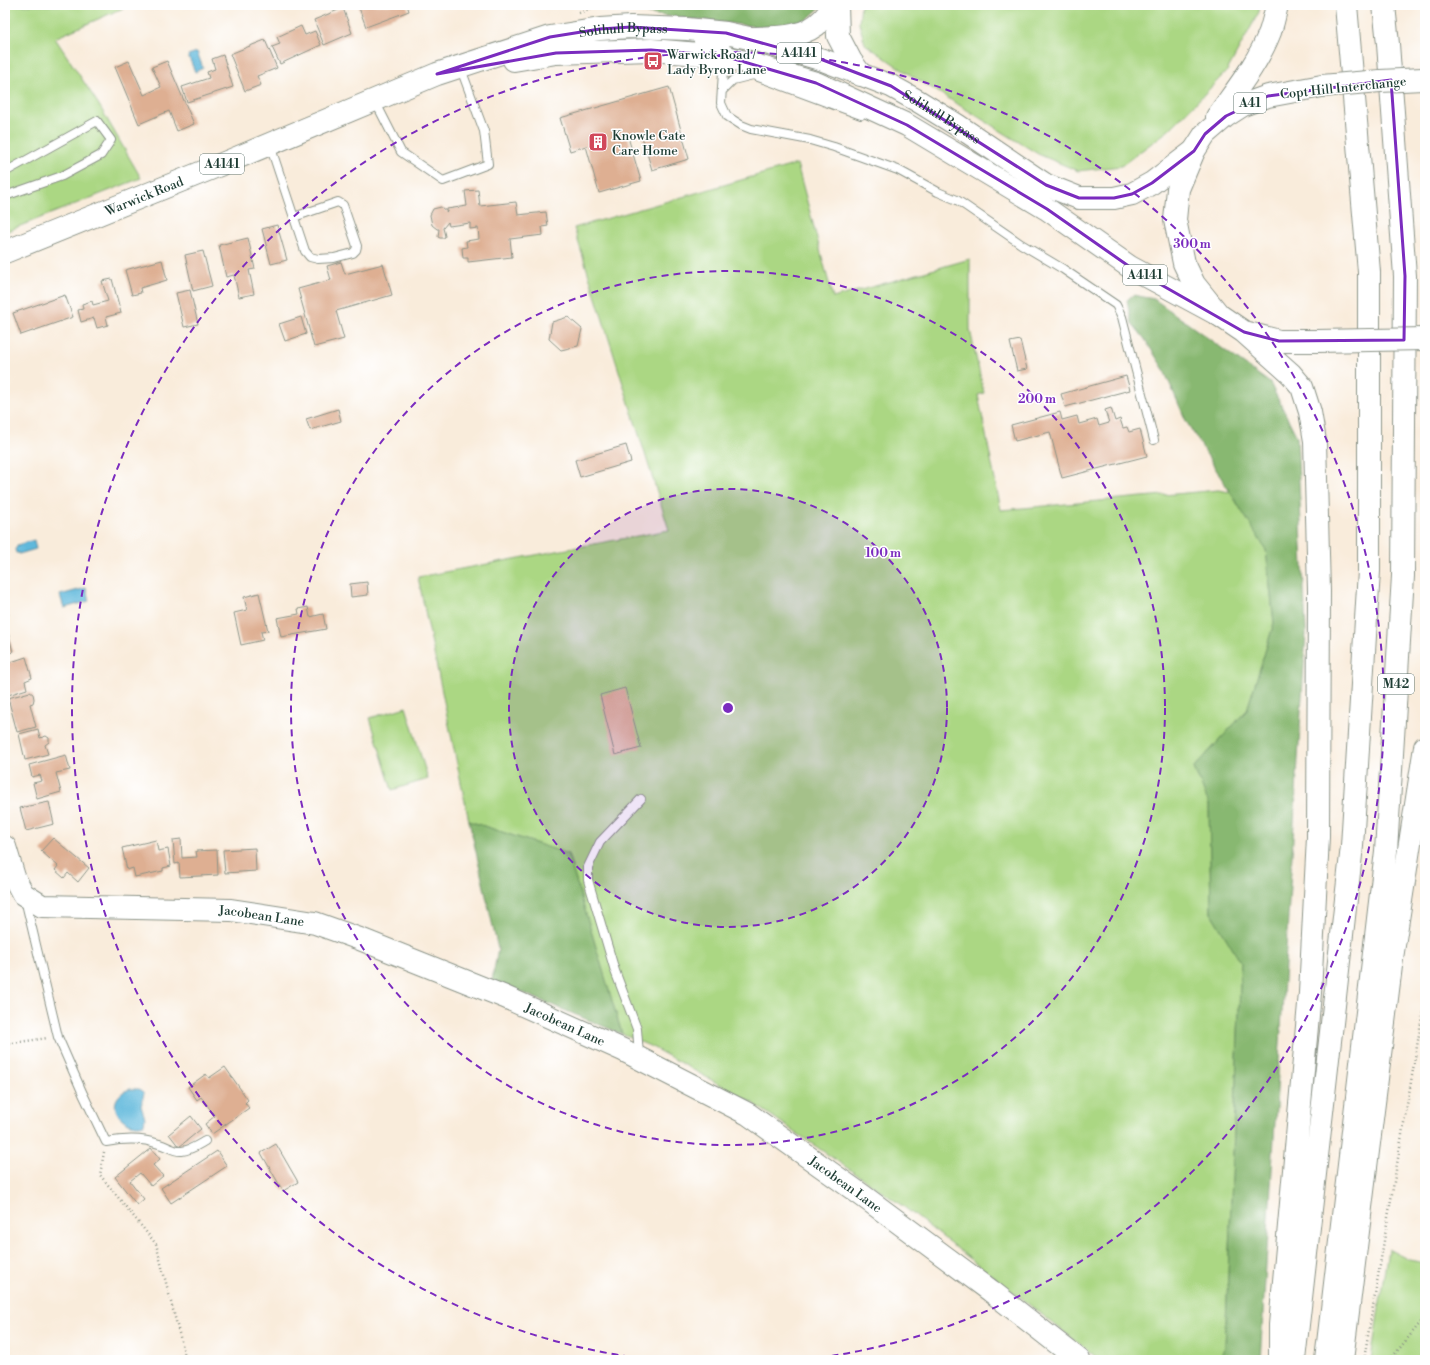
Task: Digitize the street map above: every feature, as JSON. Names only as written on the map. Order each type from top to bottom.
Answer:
[{"type":"main road","points":[[746,38],[794,36],[813,28],[823,20],[835,5]]},
{"type":"main road","points":[[835,5],[823,60],[828,72],[835,78],[868,92],[934,130],[962,157]]},
{"type":"main road","points":[[835,5],[838,36],[851,61],[861,75]]},
{"type":"main road","points":[[1199,142],[1260,54],[1270,32],[1277,5]]},
{"type":"main road","name":"M42","points":[[1294,1360],[1352,846],[1369,571],[1369,272],[1346,5]]},
{"type":"main road","name":"M42","points":[[1326,1360],[1386,851],[1403,576],[1405,276],[1389,52],[1384,5]]},
{"type":"main road","name":"Solihull Bypass","points":[[437,74],[550,37],[600,29],[631,27],[687,29],[726,33],[746,38],[823,60],[891,86],[918,101],[1046,185],[1079,198],[1114,198],[1132,194],[1152,184],[1199,142]]},
{"type":"main road","name":"Solihull Bypass","points":[[437,74],[556,53],[651,50],[723,50],[816,83],[868,114]]},
{"type":"main road","name":"Warwick Road","points":[[5,252],[437,74]]},
{"type":"main road","name":"Copt Hill Interchange","points":[[1424,79],[1322,86],[1268,96],[1243,105],[1226,116],[1199,142],[1178,189],[1175,220],[1184,263],[1194,284],[1218,315],[1244,332],[1279,341],[1425,338]]},
{"type":"main road","name":"A4141","points":[[868,114],[907,125],[962,157]]},
{"type":"main road","name":"Solihull Bypass","points":[[962,157],[1047,209],[1130,267],[1218,315]]},
{"type":"main road","points":[[1244,332],[1292,374],[1302,387],[1310,412],[1315,449],[1319,591],[1318,837],[1310,993],[1280,1325],[1280,1360]]},
{"type":"main road","points":[[1342,1360],[1392,958],[1425,746]]},
{"type":"main road","name":"Jacobean Lane","points":[[5,847],[14,877],[24,894],[42,906],[231,910],[315,923],[360,939],[505,997],[639,1058],[748,1114],[863,1196],[978,1281],[1079,1360]]},
{"type":"lane","points":[[631,27],[675,38]]},
{"type":"lane","points":[[690,40],[723,50],[746,38]]},
{"type":"lane","points":[[723,50],[721,103],[727,116],[741,125],[752,129],[810,140],[898,170],[938,192],[958,200],[1021,244],[1063,269],[1116,305],[1122,317],[1154,440]]},
{"type":"lane","points":[[374,100],[401,152],[443,181],[488,164],[484,131],[461,69]]},
{"type":"lane","points":[[722,91],[733,80],[753,76],[868,114]]},
{"type":"lane","points":[[5,172],[97,121],[111,140],[102,155],[62,176],[5,196]]},
{"type":"lane","points":[[270,144],[305,251],[310,257],[318,259],[334,258],[353,253],[356,250],[357,246],[343,205],[340,202],[294,217]]},
{"type":"lane","points":[[639,1058],[637,1029],[615,971],[588,880],[588,867],[600,842],[641,799]]},
{"type":"lane","points":[[24,894],[58,1037],[106,1142],[125,1140],[147,1141],[159,1144],[174,1151],[183,1151],[191,1149],[205,1141]]},
{"type":"path","points":[[1365,1360],[1425,999]]},
{"type":"path","points":[[5,1044],[58,1037]]},
{"type":"path","points":[[106,1142],[100,1174],[156,1244],[186,1360]]},
{"type":"path","points":[[1390,1360],[1425,1317]]},
{"type":"highlighted area","points":[[631,27],[726,33],[823,60],[891,86],[1046,185],[1079,198],[1114,198],[1132,194],[1152,183],[1194,151],[1205,134],[1226,116],[1268,96],[1391,80],[1405,276],[1404,340],[1279,341],[1244,332],[1130,267],[1047,209],[907,125],[816,83],[724,56],[651,50],[556,53],[437,74],[550,37],[600,29]]},
{"type":"green space","points":[[5,5],[130,5],[55,38],[99,105],[141,178],[5,232]]},
{"type":"green space","points":[[645,5],[823,5],[804,22],[761,27],[648,14],[644,7]]},
{"type":"green space","points":[[861,5],[1260,5],[1259,12],[1227,71],[1169,130],[1121,166],[1078,171],[1038,154],[901,69],[865,44],[859,23]]},
{"type":"green space","points":[[797,164],[833,298],[970,259],[970,330],[984,393],[978,395],[1001,510],[1218,490],[1230,492],[1266,549],[1274,623],[1247,710],[1194,768],[1209,804],[1211,913],[1241,962],[1225,1347],[1218,1360],[1100,1360],[904,1207],[753,1103],[652,1047],[622,1034],[568,854],[469,821],[418,577],[669,530],[574,228]]},
{"type":"green space","points":[[1133,295],[1154,299],[1270,383],[1297,437],[1306,633],[1260,1360],[1218,1360],[1225,1347],[1241,963],[1211,913],[1209,804],[1194,768],[1247,710],[1274,623],[1266,550],[1186,421],[1163,368],[1144,338],[1131,322],[1127,300]]},
{"type":"green space","points":[[406,707],[428,779],[392,790],[370,718]]},
{"type":"green space","points":[[469,821],[568,854],[622,1034],[492,980],[498,949]]},
{"type":"green space","points":[[1388,1249],[1409,1260],[1425,1263],[1425,1360],[1371,1360]]},
{"type":"water","points":[[197,52],[203,68],[195,72],[188,55]]},
{"type":"water","points":[[34,540],[36,549],[19,554],[16,553],[15,549],[17,545]]},
{"type":"water","points":[[86,588],[89,601],[64,608],[60,595]]},
{"type":"water","points":[[130,1089],[139,1089],[144,1093],[141,1106],[145,1118],[144,1124],[130,1124],[124,1121],[116,1111],[115,1105],[117,1099],[123,1092]]},
{"type":"building","points":[[358,5],[407,5],[409,11],[366,27]]},
{"type":"building","points":[[343,8],[352,33],[324,45],[314,20]]},
{"type":"building","points":[[301,26],[305,35],[315,31],[321,45],[280,64],[272,47],[280,44],[277,37]]},
{"type":"building","points":[[265,40],[277,68],[257,76],[261,85],[245,91],[230,54]]},
{"type":"building","points":[[223,55],[233,87],[187,102],[182,87],[209,78],[207,72],[215,69],[212,59]]},
{"type":"building","points":[[129,61],[144,95],[161,87],[152,67],[167,61],[194,124],[177,131],[169,111],[139,124],[115,67]]},
{"type":"building","name":"Knowle Gate Care Home","points":[[669,87],[689,159],[652,170],[641,133],[628,137],[641,181],[599,193],[586,146],[570,151],[560,118]]},
{"type":"building","points":[[478,190],[480,206],[516,202],[518,215],[546,212],[548,226],[542,227],[543,235],[510,239],[512,257],[468,262],[468,258],[463,258],[462,248],[467,247],[466,241],[479,239],[478,228],[470,229],[470,223],[449,226],[448,222],[443,228],[444,238],[440,238],[438,237],[439,229],[432,225],[430,215],[433,209],[441,207],[447,212],[447,209],[467,206],[465,191]]},
{"type":"building","points":[[277,225],[287,260],[271,264],[262,229]]},
{"type":"building","points":[[248,238],[255,269],[249,270],[254,294],[239,297],[234,275],[226,277],[219,245]]},
{"type":"building","points":[[203,251],[212,286],[193,291],[185,255]]},
{"type":"building","points":[[162,260],[167,280],[140,288],[141,293],[132,295],[125,270]]},
{"type":"building","points":[[341,262],[345,274],[383,264],[392,295],[336,311],[344,339],[314,347],[298,289],[331,280],[327,266]]},
{"type":"building","points":[[112,279],[121,313],[106,317],[108,325],[97,328],[94,318],[81,322],[78,310],[83,309],[82,304],[92,301],[93,305],[108,301],[102,281]]},
{"type":"building","points":[[190,290],[198,324],[184,327],[176,293]]},
{"type":"building","points":[[65,295],[73,317],[21,335],[13,313]]},
{"type":"building","points":[[301,317],[306,334],[285,341],[279,324]]},
{"type":"building","points":[[568,317],[582,329],[578,346],[561,350],[549,339],[552,322]]},
{"type":"building","points":[[1020,340],[1027,369],[1017,371],[1010,342]]},
{"type":"building","points":[[1126,376],[1130,390],[1065,407],[1061,394]]},
{"type":"building","points":[[1111,408],[1115,421],[1120,419],[1123,428],[1127,427],[1129,432],[1140,429],[1147,456],[1062,478],[1050,432],[1015,441],[1011,425],[1060,412],[1062,420],[1077,416],[1079,424],[1097,419],[1099,426],[1109,423],[1105,410]]},
{"type":"building","points":[[338,409],[341,421],[310,430],[306,419]]},
{"type":"building","points":[[626,445],[631,462],[580,477],[575,460]]},
{"type":"building","points":[[367,582],[368,595],[351,597],[350,584]]},
{"type":"building","points":[[259,593],[268,631],[261,632],[263,640],[241,645],[234,613],[247,610],[244,597]]},
{"type":"building","points":[[5,603],[9,615],[5,616]]},
{"type":"building","points":[[308,607],[310,617],[323,614],[326,629],[281,637],[277,618],[299,614],[298,609]]},
{"type":"building","points":[[5,620],[13,652],[5,654]]},
{"type":"building","points":[[26,657],[32,678],[25,681],[27,689],[5,696],[5,664]]},
{"type":"building","points":[[625,688],[641,748],[615,755],[600,695]]},
{"type":"building","points":[[30,692],[33,694],[34,699],[33,703],[30,704],[36,727],[17,732],[8,698]]},
{"type":"building","points":[[38,729],[40,738],[46,736],[49,738],[49,742],[45,745],[48,754],[25,760],[19,734]]},
{"type":"building","points":[[66,755],[70,770],[56,773],[61,792],[37,799],[33,783],[42,781],[40,775],[32,777],[29,765]]},
{"type":"building","points":[[49,802],[54,824],[26,831],[20,808]]},
{"type":"building","points":[[53,838],[89,868],[78,882],[68,873],[64,878],[55,870],[58,866],[41,851]]},
{"type":"building","points":[[181,839],[182,858],[197,857],[196,851],[217,850],[218,875],[180,877],[179,863],[175,864],[173,840]]},
{"type":"building","points":[[156,840],[158,851],[168,849],[171,866],[163,868],[163,871],[135,877],[133,868],[127,870],[122,848]]},
{"type":"building","points":[[255,848],[256,871],[225,873],[223,850]]},
{"type":"building","points":[[225,1067],[248,1100],[245,1103],[249,1108],[212,1134],[205,1124],[215,1116],[201,1097],[197,1100],[188,1087],[206,1074],[209,1078]]},
{"type":"building","points":[[191,1116],[201,1129],[179,1147],[169,1134]]},
{"type":"building","points":[[276,1144],[298,1182],[283,1191],[261,1153]]},
{"type":"building","points":[[151,1148],[160,1159],[153,1165],[163,1176],[151,1186],[140,1173],[130,1181],[144,1199],[137,1205],[115,1177]]},
{"type":"building","points":[[217,1151],[227,1166],[171,1203],[161,1188]]},
{"type":"place","name":"Warwick Road / Lady Byron Lane","points":[[653,61]]},
{"type":"place","name":"Knowle Gate Care Home","points":[[598,142]]}]
